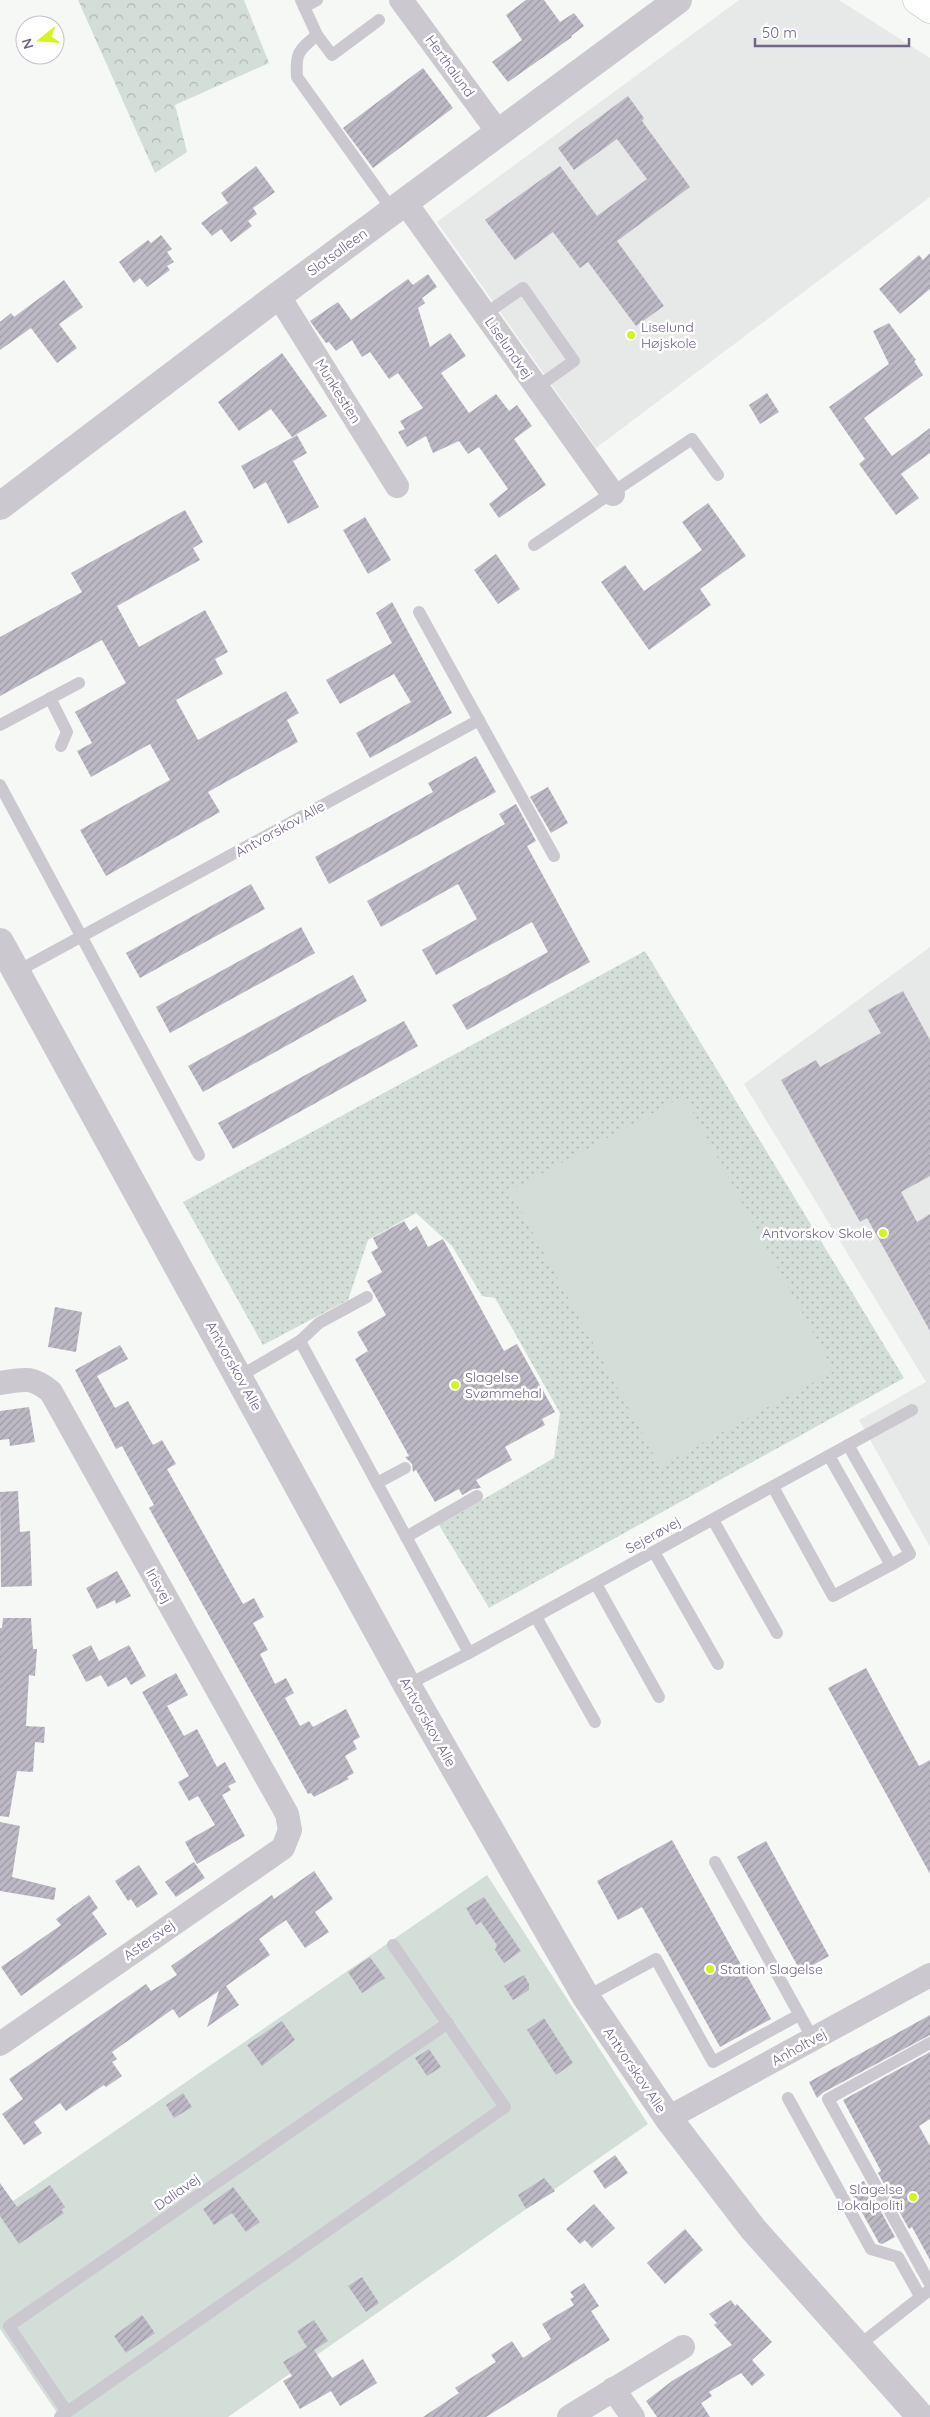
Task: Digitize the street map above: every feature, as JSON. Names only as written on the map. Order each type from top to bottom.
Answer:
[{"type":"main road","points":[[917,0],[930,9]]},
{"type":"street","name":"Herthalund","points":[[401,0],[498,132]]},
{"type":"street","name":"Slotsalleen","points":[[0,506],[278,296],[676,1]]},
{"type":"street","name":"Liselundvej","points":[[399,206],[485,314],[613,494]]},
{"type":"street","name":"Munkestien","points":[[278,296],[397,486]]},
{"type":"street","name":"Antvorskov Alle","points":[[0,942],[240,1376],[407,1685],[586,1997],[668,2118],[753,2229],[921,2417]]},
{"type":"street","name":"Irisvej","points":[[0,1383],[29,1379],[41,1383],[51,1392],[287,1814],[290,1830]]},
{"type":"street","name":"Astersvej","points":[[0,2044],[283,1848],[290,1830]]},
{"type":"street","name":"Anholtvej","points":[[668,2118],[930,1975]]},
{"type":"street","points":[[569,2417],[683,2347]]},
{"type":"street","points":[[613,2389],[633,2417]]},
{"type":"lane","points":[[317,0],[302,4],[317,35],[332,55],[379,20]]},
{"type":"lane","points":[[317,35],[301,49],[296,60],[297,77],[399,206]]},
{"type":"lane","points":[[485,314],[523,288],[574,361],[537,387]]},
{"type":"lane","points":[[534,545],[613,494],[692,439],[718,475]]},
{"type":"lane","points":[[419,612],[554,856]]},
{"type":"lane","points":[[0,725],[79,682]]},
{"type":"lane","points":[[50,698],[67,732],[61,746]]},
{"type":"lane","name":"Antvorskov Alle","points":[[16,972],[479,720]]},
{"type":"lane","points":[[0,785],[199,1155]]},
{"type":"lane","points":[[240,1376],[300,1341],[319,1323],[367,1297]]},
{"type":"lane","points":[[300,1341],[469,1654]]},
{"type":"lane","name":"Sejerøvej","points":[[407,1685],[469,1654],[912,1410]]},
{"type":"lane","points":[[773,1487],[833,1596],[891,1565],[910,1554],[848,1445]]},
{"type":"lane","points":[[829,1456],[891,1565]]},
{"type":"lane","points":[[377,1483],[405,1468]]},
{"type":"lane","points":[[406,1537],[478,1496]]},
{"type":"lane","points":[[713,1520],[777,1633]]},
{"type":"lane","points":[[654,1552],[718,1664]]},
{"type":"lane","points":[[596,1584],[658,1697]]},
{"type":"lane","points":[[536,1617],[595,1722]]},
{"type":"lane","points":[[715,1862],[813,2039]]},
{"type":"lane","name":"Daliavej","points":[[393,1944],[448,2023],[505,2107],[64,2414],[9,2326],[448,2023]]},
{"type":"lane","points":[[586,1997],[656,1959],[713,2062],[799,2015]]},
{"type":"lane","points":[[930,2043],[828,2099],[930,2284]]},
{"type":"lane","points":[[788,2098],[870,2248],[898,2257],[925,2293],[858,2346]]},
{"type":"shaded area","name":"Liselund Højskole","points":[[739,0],[839,0],[930,58],[930,197],[596,448],[437,222]]},
{"type":"shaded area","name":"Antvorskov Skole","points":[[930,947],[930,1547],[859,1420],[926,1382],[744,1084]]},
{"type":"green space","points":[[78,0],[244,0],[269,63],[175,105],[187,152],[155,173]]},
{"type":"green space","points":[[645,951],[904,1378],[489,1608],[439,1525],[554,1458],[560,1413],[495,1298],[482,1296],[452,1246],[416,1213],[368,1240],[348,1300],[263,1345],[183,1202]]},
{"type":"green space","points":[[684,1096],[834,1371],[660,1466],[510,1191]]},
{"type":"green space","points":[[487,1875],[648,2124],[228,2417],[60,2417],[0,2329],[0,2210]]},
{"type":"building","points":[[526,0],[544,0],[560,22],[574,13],[584,26],[572,37],[508,82],[492,62],[522,40],[506,15]]},
{"type":"building","points":[[423,68],[453,108],[373,168],[343,128]]},
{"type":"building","points":[[628,96],[644,118],[642,121],[690,187],[617,241],[664,306],[636,326],[588,262],[580,268],[553,232],[515,260],[485,220],[560,166],[597,216],[647,179],[617,139],[574,170],[558,148]]},
{"type":"building","points":[[256,166],[275,192],[253,208],[257,214],[248,221],[252,226],[231,242],[221,229],[212,236],[201,223],[228,203],[221,193]]},
{"type":"building","points":[[161,235],[172,249],[167,252],[174,262],[167,266],[170,270],[147,287],[140,278],[134,283],[119,262],[148,240],[151,243]]},
{"type":"building","points":[[930,253],[930,289],[900,314],[879,289],[919,255],[923,260]]},
{"type":"building","points":[[428,274],[437,287],[422,298],[425,303],[418,308],[430,347],[450,333],[466,356],[441,373],[469,413],[496,394],[509,411],[517,405],[532,426],[514,439],[546,485],[499,518],[489,504],[508,489],[479,447],[468,454],[459,441],[433,453],[426,436],[407,447],[398,432],[405,429],[400,421],[423,408],[398,373],[389,379],[370,352],[362,357],[352,340],[336,351],[329,342],[326,343],[310,321],[338,302],[351,320],[408,279],[413,285]]},
{"type":"building","points":[[64,280],[83,307],[59,324],[77,348],[57,363],[31,328],[0,350],[0,322],[11,313],[14,317]]},
{"type":"building","points":[[889,323],[916,360],[914,361],[923,375],[864,418],[892,456],[930,428],[930,453],[901,474],[919,498],[896,515],[859,464],[865,459],[829,407],[889,364],[873,331]]},
{"type":"building","points":[[282,353],[327,416],[292,437],[271,409],[239,431],[218,402]]},
{"type":"building","points":[[767,393],[779,412],[760,424],[749,405]]},
{"type":"building","points":[[297,435],[307,453],[293,461],[319,507],[288,524],[266,482],[254,489],[241,466]]},
{"type":"building","points":[[708,503],[746,556],[700,589],[711,605],[649,650],[601,582],[625,565],[644,591],[702,550],[682,522]]},
{"type":"building","points":[[185,510],[203,542],[193,548],[200,560],[117,606],[139,647],[205,610],[228,652],[215,659],[223,674],[176,700],[198,740],[286,691],[299,713],[287,720],[298,742],[208,792],[220,812],[106,876],[80,830],[170,780],[150,744],[91,777],[77,751],[92,743],[75,712],[126,683],[102,640],[0,696],[0,637],[82,592],[71,573]]},
{"type":"building","points":[[365,517],[391,560],[368,574],[343,530]]},
{"type":"building","points":[[496,554],[520,589],[498,604],[474,570]]},
{"type":"building","points":[[392,602],[452,713],[370,758],[356,733],[411,702],[394,674],[340,704],[326,680],[392,643],[376,613]]},
{"type":"building","points":[[476,756],[496,792],[329,884],[315,857],[433,792],[428,783]]},
{"type":"building","points":[[548,787],[568,823],[551,833],[530,797]]},
{"type":"building","points":[[516,804],[536,841],[527,846],[590,962],[467,1030],[452,1005],[548,952],[532,922],[436,975],[422,950],[477,919],[458,884],[381,927],[367,901],[505,824],[499,814]]},
{"type":"building","points":[[251,884],[265,909],[140,978],[126,953]]},
{"type":"building","points":[[301,927],[315,953],[170,1033],[156,1007]]},
{"type":"building","points":[[353,975],[367,1001],[203,1092],[188,1066]]},
{"type":"building","points":[[903,991],[930,1040],[930,1176],[901,1192],[917,1222],[930,1214],[930,1331],[867,1218],[860,1222],[781,1080],[816,1060],[820,1067],[881,1033],[868,1010]]},
{"type":"building","points":[[404,1021],[418,1046],[233,1149],[218,1123]]},
{"type":"building","name":"Slagelse Svømmehal","points":[[404,1221],[410,1231],[417,1226],[428,1247],[443,1239],[504,1351],[517,1344],[555,1412],[542,1419],[545,1425],[505,1447],[512,1460],[476,1480],[481,1488],[473,1489],[462,1495],[459,1489],[435,1502],[416,1470],[413,1472],[412,1464],[405,1457],[409,1456],[355,1359],[368,1351],[357,1332],[386,1315],[367,1281],[382,1272],[371,1252],[378,1248],[373,1238]]},
{"type":"building","points":[[55,1307],[82,1312],[76,1352],[48,1347]]},
{"type":"building","points":[[120,1345],[128,1359],[97,1376],[115,1408],[128,1401],[153,1445],[162,1440],[176,1464],[167,1469],[243,1604],[254,1598],[264,1617],[253,1623],[268,1650],[260,1654],[275,1684],[286,1678],[294,1693],[285,1698],[300,1726],[309,1721],[313,1727],[346,1709],[360,1737],[353,1741],[357,1749],[345,1756],[354,1773],[347,1777],[349,1779],[314,1797],[311,1793],[308,1794],[149,1508],[154,1505],[122,1446],[116,1449],[75,1370]]},
{"type":"building","points":[[29,1407],[35,1442],[10,1446],[9,1439],[0,1440],[0,1411]]},
{"type":"building","points":[[18,1491],[20,1532],[30,1531],[32,1586],[1,1587],[0,1492]]},
{"type":"building","points":[[117,1571],[131,1596],[116,1604],[115,1600],[97,1609],[86,1588]]},
{"type":"building","points":[[3,1618],[31,1618],[33,1649],[37,1649],[35,1676],[29,1675],[26,1726],[45,1727],[44,1743],[35,1742],[33,1772],[17,1771],[9,1817],[0,1816],[0,1628],[2,1628]]},
{"type":"building","points":[[91,1645],[99,1661],[129,1645],[146,1676],[131,1685],[126,1677],[108,1687],[101,1675],[86,1682],[72,1655]]},
{"type":"building","points":[[866,1668],[919,1766],[930,1760],[930,1874],[828,1688]]},
{"type":"building","points":[[176,1673],[188,1695],[167,1706],[184,1736],[197,1729],[217,1767],[225,1762],[236,1782],[228,1786],[231,1790],[222,1795],[245,1836],[197,1864],[185,1842],[215,1825],[198,1796],[189,1801],[178,1782],[189,1776],[142,1692]]},
{"type":"building","points":[[0,1822],[20,1826],[12,1877],[56,1888],[54,1900],[0,1891]]},
{"type":"building","name":"Station Slagelse","points":[[672,1840],[771,2019],[720,2047],[642,1907],[618,1920],[597,1881]]},
{"type":"building","points":[[766,1841],[829,1956],[801,1972],[737,1857]]},
{"type":"building","points":[[194,1862],[205,1878],[176,1897],[165,1882]]},
{"type":"building","points":[[139,1865],[158,1894],[137,1908],[131,1899],[128,1901],[115,1881]]},
{"type":"building","points":[[314,1871],[333,1899],[315,1912],[329,1932],[305,1948],[286,1920],[259,1939],[270,1955],[226,1986],[239,2005],[207,2027],[219,1991],[179,2018],[173,2009],[112,2052],[117,2059],[112,2062],[122,2076],[106,2087],[104,2085],[66,2111],[60,2103],[34,2122],[42,2133],[24,2145],[2,2114],[23,2099],[9,2079],[146,1984],[151,1991],[177,1975],[171,1966],[272,1895],[274,1899]]},
{"type":"building","points":[[89,1895],[98,1908],[92,1913],[107,1934],[21,1996],[1,1967],[61,1925],[56,1919]]},
{"type":"building","points":[[484,1897],[521,1951],[504,1963],[495,1950],[497,1945],[481,1922],[476,1925],[466,1908]]},
{"type":"building","points":[[370,1957],[385,1978],[362,1993],[348,1972]]},
{"type":"building","points":[[524,1975],[529,1984],[529,1990],[513,2000],[504,1986]]},
{"type":"building","points":[[930,2015],[930,2035],[824,2092],[817,2098],[809,2082]]},
{"type":"building","points":[[544,2018],[573,2063],[556,2075],[527,2030]]},
{"type":"building","points":[[282,2021],[295,2040],[262,2066],[247,2045]]},
{"type":"building","points":[[429,2049],[441,2067],[427,2076],[415,2058]]},
{"type":"building","name":"Slagelse Lokalpoliti","points":[[930,2052],[930,2119],[919,2126],[930,2146],[930,2260],[912,2227],[909,2229],[878,2173],[881,2171],[843,2100]]},
{"type":"building","points":[[183,2093],[192,2107],[174,2118],[166,2105]]},
{"type":"building","points":[[615,2155],[628,2173],[605,2189],[593,2171]]},
{"type":"building","points":[[544,2178],[555,2191],[526,2209],[518,2195]]},
{"type":"building","points":[[864,2181],[895,2237],[882,2244],[879,2243],[849,2189]]},
{"type":"building","points":[[0,2183],[17,2207],[50,2185],[65,2207],[61,2210],[64,2213],[19,2244],[0,2216]]},
{"type":"building","points":[[233,2187],[260,2222],[246,2232],[232,2213],[214,2225],[203,2209]]},
{"type":"building","points":[[594,2204],[615,2228],[592,2248],[585,2240],[580,2244],[566,2229]]},
{"type":"building","points":[[685,2229],[703,2250],[665,2284],[647,2263]]},
{"type":"building","points":[[362,2277],[379,2303],[366,2312],[348,2286]]},
{"type":"building","points":[[584,2283],[599,2306],[591,2311],[610,2340],[486,2417],[423,2417],[459,2393],[455,2388],[496,2362],[491,2355],[512,2341],[523,2358],[551,2339],[542,2324],[574,2305],[570,2299],[574,2297],[570,2292]]},
{"type":"building","points":[[731,2300],[772,2342],[752,2360],[765,2375],[752,2386],[741,2373],[709,2392],[712,2396],[701,2403],[710,2417],[657,2417],[646,2401],[672,2381],[732,2345],[714,2325],[717,2323],[709,2314]]},
{"type":"building","points":[[142,2315],[155,2333],[126,2353],[114,2336]]},
{"type":"building","points":[[314,2320],[328,2341],[314,2350],[332,2378],[363,2359],[377,2383],[340,2406],[331,2391],[300,2409],[283,2381],[292,2376],[283,2362],[307,2347],[297,2331]]},
{"type":"place","name":"Liselund Højskole","points":[[631,335]]},
{"type":"place","name":"Antvorskov Skole","points":[[883,1233]]},
{"type":"place","name":"Slagelse Svømmehal","points":[[455,1385]]},
{"type":"place","name":"Station Slagelse","points":[[710,1969]]},
{"type":"place","name":"Slagelse Lokalpoliti","points":[[913,2197]]}]
